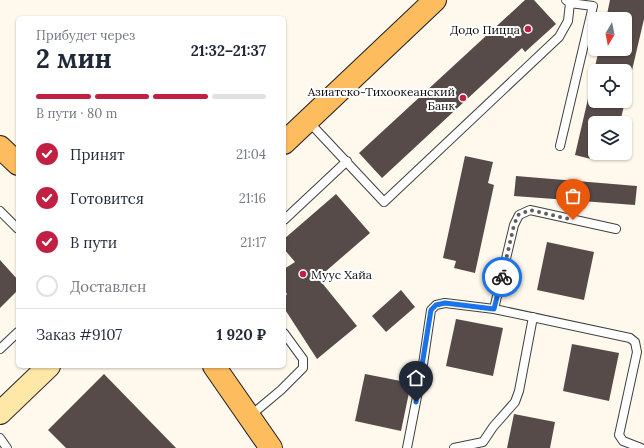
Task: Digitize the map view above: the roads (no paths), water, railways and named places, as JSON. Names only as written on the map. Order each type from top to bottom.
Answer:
[{"type":"main road","points":[[286,141],[435,0]]},
{"type":"main road","points":[[0,147],[16,162]]},
{"type":"main road","points":[[0,413],[47,368]]},
{"type":"main road","points":[[215,368],[272,448]]},
{"type":"lane","points":[[308,121],[384,202],[559,37],[568,21],[567,2],[594,3],[560,146]]},
{"type":"lane","points":[[286,218],[347,161]]},
{"type":"lane","points":[[494,309],[514,225],[518,215],[530,210],[616,229]]},
{"type":"lane","points":[[0,211],[16,227]]},
{"type":"lane","points":[[407,448],[422,371],[431,310],[436,305],[445,303],[494,309],[630,338],[635,342],[637,352],[619,435],[624,440],[640,448]]},
{"type":"lane","points":[[454,448],[484,445],[493,427],[515,402],[519,391],[533,317]]},
{"type":"lane","points":[[0,349],[16,334]]},
{"type":"lane","points":[[250,417],[281,390],[303,368],[303,359],[286,336]]},
{"type":"lane","points":[[0,438],[7,448]]},
{"type":"place","name":"Додо Пицца","points":[[528,29]]},
{"type":"place","name":"Азиатско-Тихоокеанский Банк","points":[[463,98]]},
{"type":"place","name":"Муус Хайа","points":[[303,274]]}]
